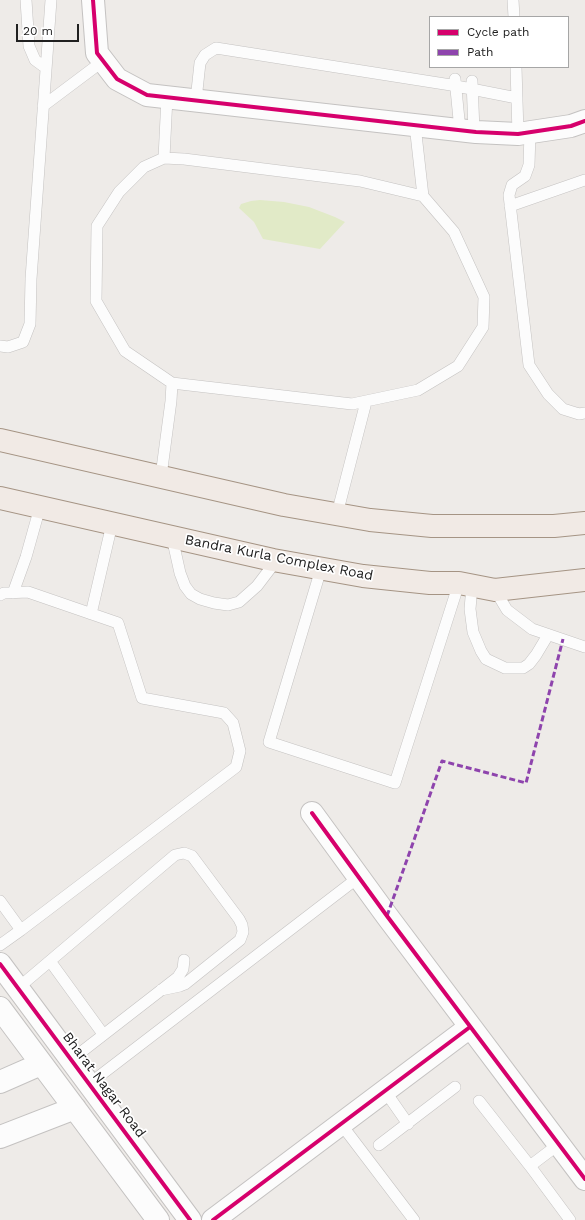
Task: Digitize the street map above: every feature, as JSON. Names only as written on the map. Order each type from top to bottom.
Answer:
[{"type":"main road","points":[[0,440],[284,505],[370,520],[432,526],[554,526],[585,523]]},
{"type":"main road","name":"Bandra Kurla Complex Road","points":[[0,498],[276,561],[319,574],[430,583],[465,584],[495,590],[585,580]]},
{"type":"street","points":[[93,0],[97,53],[117,79],[147,95],[467,130],[524,133],[571,126],[585,121]]},
{"type":"street","points":[[312,813],[470,1027],[585,1179]]},
{"type":"street","name":"Bharat Nagar Road","points":[[0,964],[190,1220]]},
{"type":"street","points":[[0,1008],[158,1220]]},
{"type":"street","points":[[213,1220],[470,1027]]},
{"type":"street","points":[[0,1082],[41,1064]]},
{"type":"street","points":[[0,1137],[75,1108]]},
{"type":"lane","points":[[26,0],[29,46],[35,60],[46,68]]},
{"type":"lane","points":[[0,346],[8,347],[22,342],[30,324],[51,0]]},
{"type":"lane","points":[[513,0],[514,16]]},
{"type":"lane","points":[[196,100],[200,63],[205,55],[216,48],[455,82],[472,85],[517,98]]},
{"type":"lane","points":[[44,106],[103,61]]},
{"type":"lane","points":[[516,68],[517,98],[529,164],[525,176],[512,185],[509,195],[529,365],[548,394],[563,409],[579,414],[585,413]]},
{"type":"lane","points":[[455,82],[467,130]]},
{"type":"lane","points":[[467,130],[472,85]]},
{"type":"lane","points":[[164,158],[167,97]]},
{"type":"lane","points":[[414,125],[423,196],[454,232],[484,296],[483,327],[458,366],[418,390],[352,404],[172,384],[125,350],[96,301],[97,226],[119,192],[144,167],[164,158],[184,159],[360,181],[423,196]]},
{"type":"lane","points":[[510,206],[585,180]]},
{"type":"lane","points":[[161,476],[172,384]]},
{"type":"lane","points":[[337,514],[366,402]]},
{"type":"lane","points":[[13,593],[26,557],[40,507]]},
{"type":"lane","points":[[91,614],[112,524]]},
{"type":"lane","points":[[172,537],[180,573],[191,594],[214,603],[228,605],[239,602],[257,586],[276,561]]},
{"type":"lane","points":[[319,574],[269,742],[395,783],[452,606],[465,584]]},
{"type":"lane","points":[[465,584],[473,632],[486,659],[505,668],[523,668],[529,664],[536,655],[548,635]]},
{"type":"lane","points":[[495,590],[508,610],[532,629],[585,647]]},
{"type":"lane","points":[[0,595],[28,592],[118,623],[142,698],[224,713],[233,723],[240,751],[236,767],[0,946]]},
{"type":"lane","points":[[18,988],[176,854],[184,853],[192,856],[239,919],[243,932],[240,940],[185,984],[162,990]]},
{"type":"lane","points":[[89,1084],[359,877]]},
{"type":"lane","points":[[0,901],[21,930]]},
{"type":"lane","points":[[71,1060],[181,974],[184,960]]},
{"type":"lane","points":[[50,961],[104,1034]]},
{"type":"lane","points":[[379,1146],[455,1087]]},
{"type":"lane","points":[[385,1091],[408,1124]]},
{"type":"lane","points":[[479,1100],[570,1220]]},
{"type":"lane","points":[[341,1124],[414,1220]]},
{"type":"lane","points":[[530,1166],[559,1144]]},
{"type":"green space","points":[[260,200],[284,202],[309,207],[345,222],[320,249],[263,239],[254,222],[239,208],[241,204]]},
{"type":"marked path","points":[[387,916],[442,761],[526,783],[563,639]]},
{"type":"cycle path","points":[[93,0],[97,53],[117,79],[147,95],[476,132],[518,134],[571,126],[585,121]]},
{"type":"cycle path","points":[[312,813],[387,916],[585,1179]]},
{"type":"cycle path","points":[[0,964],[190,1220]]},
{"type":"cycle path","points":[[213,1220],[470,1027]]}]
